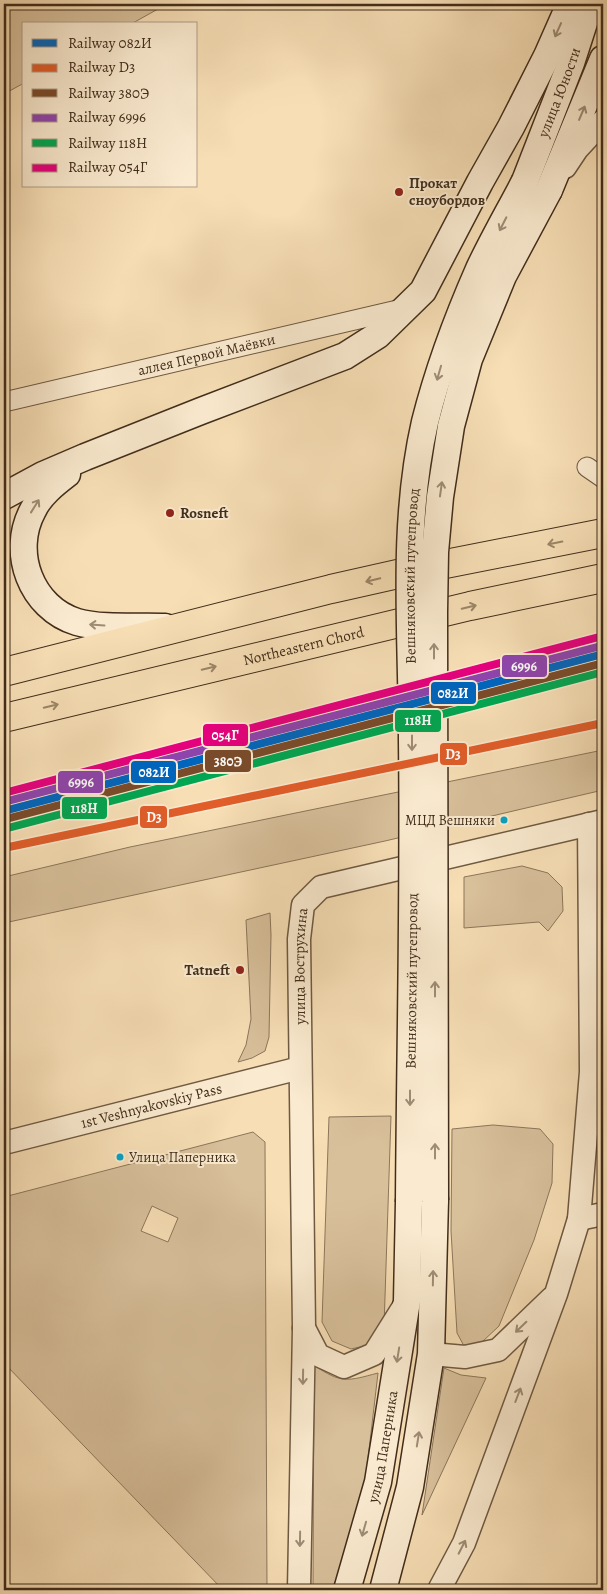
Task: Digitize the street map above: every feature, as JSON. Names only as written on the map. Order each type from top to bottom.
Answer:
[{"type":"main road","points":[[4,496],[43,475],[86,457],[202,410],[345,356],[378,335],[423,290],[510,127],[559,60],[570,4]]},
{"type":"main road","name":"улица Юности","points":[[537,186],[559,60],[590,4]]},
{"type":"main road","name":"улица Юности","points":[[537,186],[602,68]]},
{"type":"main road","name":"Вешняковский путепровод","points":[[431,1354],[434,1200],[434,612],[435,552],[440,496],[451,426],[469,360],[537,186]]},
{"type":"main road","name":"Вешняковский путепровод","points":[[409,1202],[412,750],[409,572],[412,497],[425,423],[446,350],[480,269],[537,186]]},
{"type":"main road","points":[[86,457],[42,496],[33,509],[23,538],[23,554],[31,583],[39,596],[50,607],[76,622],[92,625],[181,627]]},
{"type":"main road","points":[[4,672],[331,589],[420,569],[603,533]]},
{"type":"main road","name":"Northeastern Chord","points":[[4,718],[451,611],[603,578]]},
{"type":"main road","name":"улица Паперника","points":[[347,1590],[378,1482],[407,1301],[409,1202]]},
{"type":"main road","points":[[383,1590],[410,1487],[431,1354]]},
{"type":"street","points":[[559,60],[602,68]]},
{"type":"street","points":[[537,186],[577,149],[603,121]]},
{"type":"street","name":"аллея Первой Маёвки","points":[[4,402],[407,307]]},
{"type":"street","points":[[587,467],[603,478]]},
{"type":"street","name":"улица Вострухина","points":[[298,1590],[304,1328],[298,939],[303,906],[321,887],[596,822],[591,1072],[579,1219],[556,1294],[464,1543],[439,1590]]},
{"type":"street","name":"1st Veshnyakovskiy Pass","points":[[4,1143],[300,1068]]},
{"type":"street","points":[[579,1219],[603,1214]]},
{"type":"street","points":[[431,1354],[465,1357],[498,1350],[556,1294]]},
{"type":"street","points":[[304,1328],[318,1355],[344,1367],[374,1354],[407,1301]]},
{"type":"shaded area","points":[[4,4],[167,4],[135,22],[22,22],[22,84],[4,94]]},
{"type":"shaded area","points":[[603,750],[603,790],[385,841],[4,923],[4,877],[130,847]]},
{"type":"shaded area","points":[[522,866],[548,873],[562,887],[563,911],[548,931],[539,922],[464,928],[464,877]]},
{"type":"shaded area","points":[[270,913],[269,1037],[265,1051],[252,1058],[238,1062],[246,1045],[251,1019],[246,920]]},
{"type":"shaded area","points":[[391,1116],[384,1327],[369,1345],[351,1349],[332,1341],[322,1322],[329,1117]]},
{"type":"shaded area","points":[[493,1125],[540,1129],[553,1144],[552,1183],[534,1240],[499,1326],[482,1342],[464,1346],[457,1333],[451,1231],[452,1129]]},
{"type":"shaded area","points":[[253,1132],[265,1142],[267,1590],[223,1590],[4,1363],[4,1197]],"holes":[[[152,1206],[178,1218],[168,1242],[141,1231]]]},
{"type":"shaded area","points":[[314,1365],[331,1375],[345,1379],[359,1378],[378,1373],[365,1484],[334,1590],[313,1590]]},
{"type":"shaded area","points":[[444,1368],[461,1375],[486,1378],[422,1515]]},
{"type":"rail line","name":"054Г","points":[[4,793],[599,637]]},
{"type":"rail line","name":"6996","points":[[4,802],[601,646]]},
{"type":"rail line","name":"082И","points":[[4,811],[603,654]]},
{"type":"rail line","name":"380Э","points":[[6,819],[603,663]]},
{"type":"rail line","name":"118Н","points":[[8,828],[603,672]]},
{"type":"rail line","name":"D3","points":[[4,848],[603,723]]},
{"type":"place","name":"Прокат сноубордов","points":[[399,192]]},
{"type":"place","name":"Rosneft","points":[[170,513]]},
{"type":"place","name":"МЦД Вешняки","points":[[504,820]]},
{"type":"place","name":"Tatneft","points":[[240,970]]},
{"type":"place","name":"Улица Паперника","points":[[120,1157]]}]
